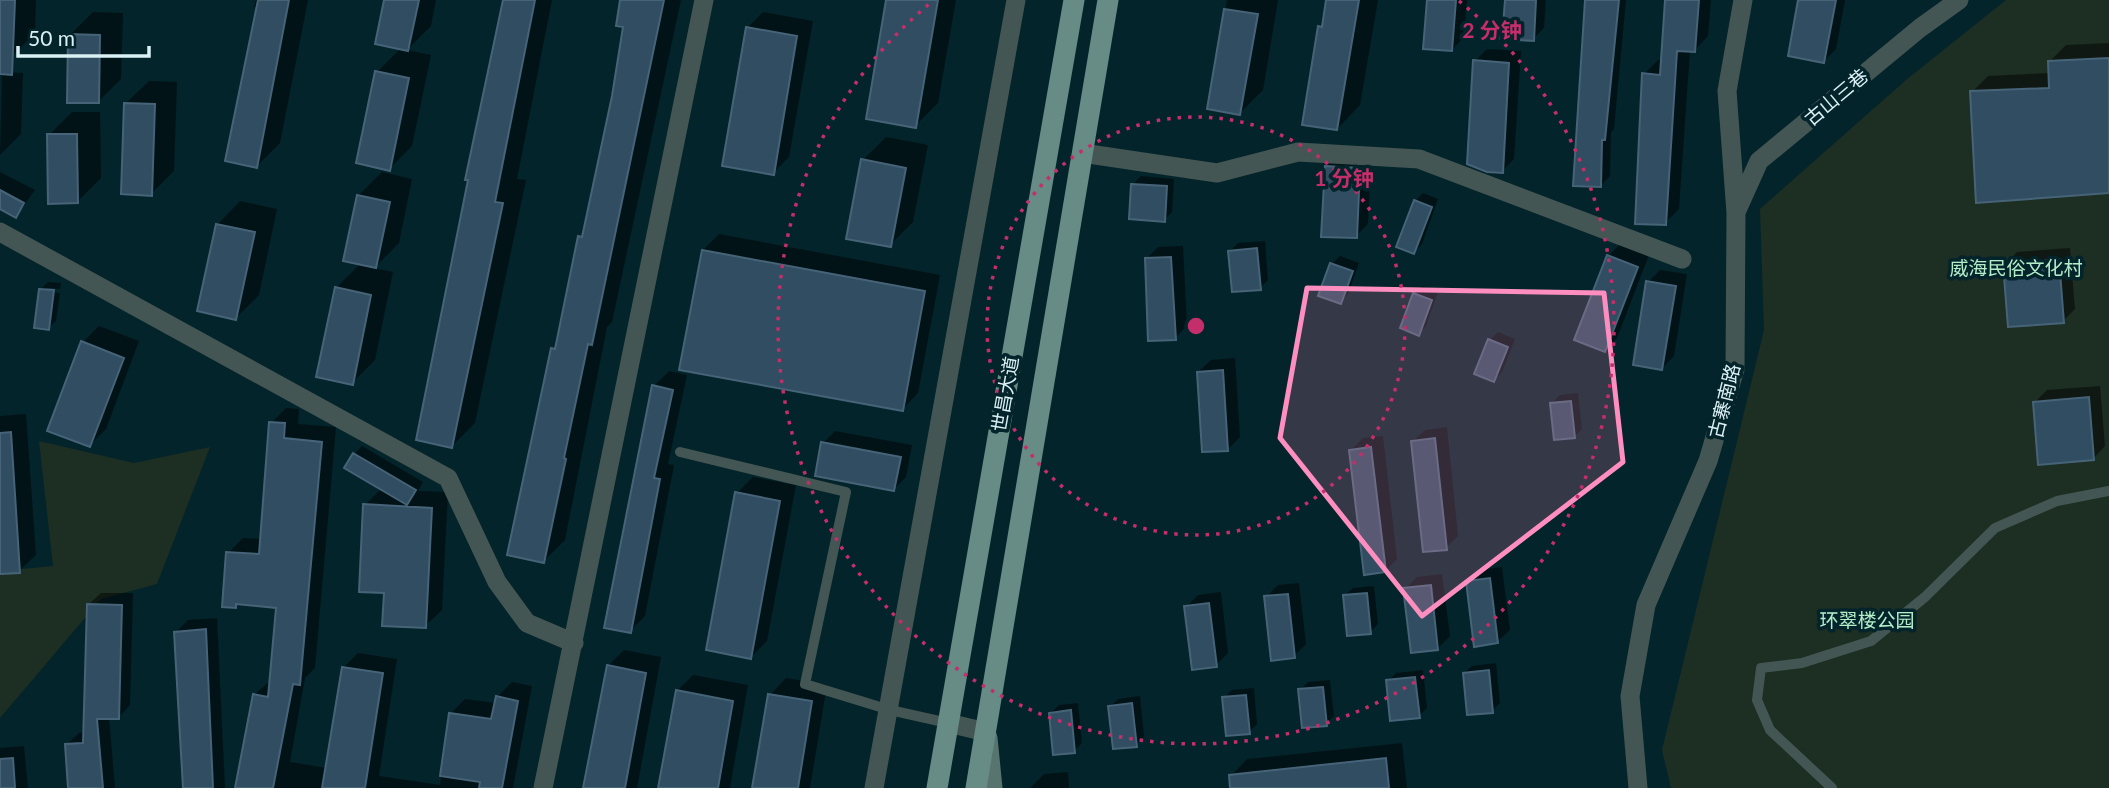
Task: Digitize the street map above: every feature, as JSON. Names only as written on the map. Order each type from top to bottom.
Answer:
[{"type":"main road","name":"世昌大道","points":[[937,788],[1074,0]]},
{"type":"main road","name":"世昌大道","points":[[976,788],[1108,0]]},
{"type":"street","points":[[543,788],[704,0]]},
{"type":"street","points":[[874,788],[1016,0]]},
{"type":"street","name":"古寨南路","points":[[1638,788],[1630,696],[1646,605],[1708,461],[1735,369],[1736,213],[1727,92],[1744,0]]},
{"type":"street","name":"古山三巷","points":[[1736,213],[1759,161],[1920,28],[1959,0]]},
{"type":"street","points":[[1082,153],[1217,173],[1298,152],[1419,159],[1682,259]]},
{"type":"street","points":[[0,232],[448,478],[497,582],[527,623],[573,643]]},
{"type":"street","points":[[948,723],[986,732],[992,788]]},
{"type":"lane","points":[[680,452],[846,492],[805,684],[890,710],[948,723]]},
{"type":"lane","points":[[1832,788],[1770,730],[1757,700],[1761,668],[1802,663],[1871,641],[1925,597],[1995,528],[2057,501],[2109,491]]},
{"type":"highlighted area","points":[[1307,288],[1604,293],[1623,462],[1422,616],[1280,438]]},
{"type":"green space","name":"环翠楼公园","points":[[2006,0],[2109,0],[2109,788],[1671,788],[1662,750],[1764,330],[1760,209],[1906,80]]},
{"type":"green space","points":[[39,441],[134,463],[210,447],[157,584],[101,599],[0,718],[0,571],[53,566]]},
{"type":"building","points":[[0,0],[15,0],[12,75],[0,74]]},
{"type":"building","points":[[258,0],[289,0],[257,168],[225,161]]},
{"type":"building","points":[[384,0],[419,0],[408,51],[375,44]]},
{"type":"building","points":[[503,0],[535,0],[495,202],[503,203],[452,448],[416,440],[468,180],[465,180]]},
{"type":"building","points":[[620,0],[664,0],[592,345],[588,344],[544,563],[507,555],[551,348],[555,349],[578,236],[582,237],[612,96],[623,27],[616,26]]},
{"type":"building","points":[[886,0],[938,0],[916,128],[866,119]]},
{"type":"building","points":[[1326,0],[1359,0],[1337,130],[1302,125],[1318,26],[1322,27]]},
{"type":"building","points":[[1427,0],[1456,0],[1452,51],[1423,49]]},
{"type":"building","points":[[1505,0],[1536,0],[1534,41],[1502,39]]},
{"type":"building","points":[[1585,0],[1619,0],[1605,140],[1602,140],[1601,187],[1573,186]]},
{"type":"building","points":[[1665,0],[1699,0],[1695,52],[1677,51],[1666,225],[1635,224],[1642,73],[1660,75]]},
{"type":"building","points":[[1798,0],[1836,0],[1824,63],[1788,56]]},
{"type":"building","points":[[1224,9],[1258,14],[1240,115],[1207,109]]},
{"type":"building","points":[[746,27],[797,36],[774,175],[722,166]]},
{"type":"building","points":[[68,34],[100,35],[99,103],[67,103]]},
{"type":"building","points":[[2109,58],[2109,193],[1976,203],[1970,91],[2049,88],[2048,61]]},
{"type":"building","points":[[1473,60],[1509,63],[1503,173],[1487,172],[1467,164]]},
{"type":"building","points":[[375,71],[409,78],[390,171],[356,163]]},
{"type":"building","points":[[124,103],[155,104],[152,196],[121,194]]},
{"type":"building","points":[[47,134],[77,134],[78,203],[48,204]]},
{"type":"building","points":[[861,159],[906,168],[891,247],[846,239]]},
{"type":"building","points":[[1325,166],[1360,168],[1357,238],[1321,237]]},
{"type":"building","points":[[1131,184],[1167,186],[1165,222],[1129,219]]},
{"type":"building","points":[[0,190],[24,203],[16,218],[0,209]]},
{"type":"building","points":[[357,195],[390,202],[376,268],[343,261]]},
{"type":"building","points":[[1414,200],[1432,207],[1414,254],[1396,247]]},
{"type":"building","points":[[216,224],[255,232],[236,320],[197,311]]},
{"type":"building","points":[[1257,248],[1261,290],[1232,292],[1228,251]]},
{"type":"building","points":[[702,250],[925,291],[903,411],[679,370]]},
{"type":"building","points":[[1607,255],[1638,267],[1605,352],[1574,340]]},
{"type":"building","points":[[1171,257],[1176,340],[1148,341],[1145,258]]},
{"type":"building","points":[[2059,259],[2064,323],[2008,327],[2003,264]]},
{"type":"building","points":[[1330,263],[1353,271],[1341,304],[1318,296]]},
{"type":"building","points":[[1646,281],[1676,286],[1662,370],[1633,365]]},
{"type":"building","points":[[335,287],[371,295],[353,385],[316,377]]},
{"type":"building","points":[[39,289],[54,290],[49,330],[34,328]]},
{"type":"building","points":[[1413,293],[1432,300],[1419,336],[1400,328]]},
{"type":"building","points":[[1488,339],[1508,347],[1494,382],[1474,374]]},
{"type":"building","points":[[81,341],[124,358],[90,447],[47,431]]},
{"type":"building","points":[[1223,370],[1228,451],[1202,452],[1197,372]]},
{"type":"building","points":[[652,385],[673,390],[654,478],[660,479],[631,633],[604,628]]},
{"type":"building","points":[[2089,397],[2094,460],[2038,465],[2033,402]]},
{"type":"building","points":[[1571,401],[1575,438],[1554,440],[1550,403]]},
{"type":"building","points":[[269,422],[285,423],[284,438],[322,442],[300,685],[293,684],[273,788],[235,788],[253,694],[268,697],[276,608],[236,604],[236,608],[222,607],[226,552],[259,554]]},
{"type":"building","points":[[11,432],[20,573],[0,574],[0,433]]},
{"type":"building","points":[[1435,438],[1447,550],[1423,552],[1411,441]]},
{"type":"building","points":[[821,442],[901,457],[894,491],[815,476]]},
{"type":"building","points":[[1371,447],[1386,572],[1364,575],[1349,450]]},
{"type":"building","points":[[353,453],[416,490],[407,505],[344,468]]},
{"type":"building","points":[[735,492],[780,501],[751,659],[706,650]]},
{"type":"building","points":[[363,504],[432,508],[426,628],[382,626],[384,593],[359,592]]},
{"type":"building","points":[[1490,578],[1498,643],[1474,647],[1466,581]]},
{"type":"building","points":[[1431,585],[1438,650],[1411,653],[1403,588]]},
{"type":"building","points":[[1367,593],[1371,634],[1347,636],[1343,595]]},
{"type":"building","points":[[1288,594],[1295,658],[1271,661],[1264,596]]},
{"type":"building","points":[[1209,603],[1217,667],[1192,670],[1184,606]]},
{"type":"building","points":[[87,604],[122,605],[119,719],[97,719],[103,788],[68,788],[65,744],[83,743]]},
{"type":"building","points":[[206,629],[213,788],[183,788],[174,632]]},
{"type":"building","points":[[607,665],[646,673],[625,788],[583,788]]},
{"type":"building","points":[[342,667],[383,673],[365,788],[322,788]]},
{"type":"building","points":[[1489,670],[1493,713],[1467,715],[1463,673]]},
{"type":"building","points":[[1415,677],[1420,718],[1390,721],[1386,680]]},
{"type":"building","points":[[1323,687],[1327,726],[1302,728],[1298,689]]},
{"type":"building","points":[[676,690],[733,701],[718,788],[658,788]]},
{"type":"building","points":[[768,694],[812,701],[798,788],[752,788]]},
{"type":"building","points":[[1246,695],[1250,734],[1226,736],[1222,697]]},
{"type":"building","points":[[496,696],[518,701],[502,788],[479,788],[480,782],[440,776],[449,713],[491,719]]},
{"type":"building","points":[[1132,703],[1137,747],[1113,749],[1108,706]]},
{"type":"building","points":[[1071,710],[1075,753],[1053,755],[1049,713]]},
{"type":"building","points":[[13,758],[15,788],[0,788],[0,759]]},
{"type":"building","points":[[1386,758],[1389,788],[1230,788],[1229,775]]},
{"type":"park label","name":"威海民俗文化村","points":[[2016,268]]}]
